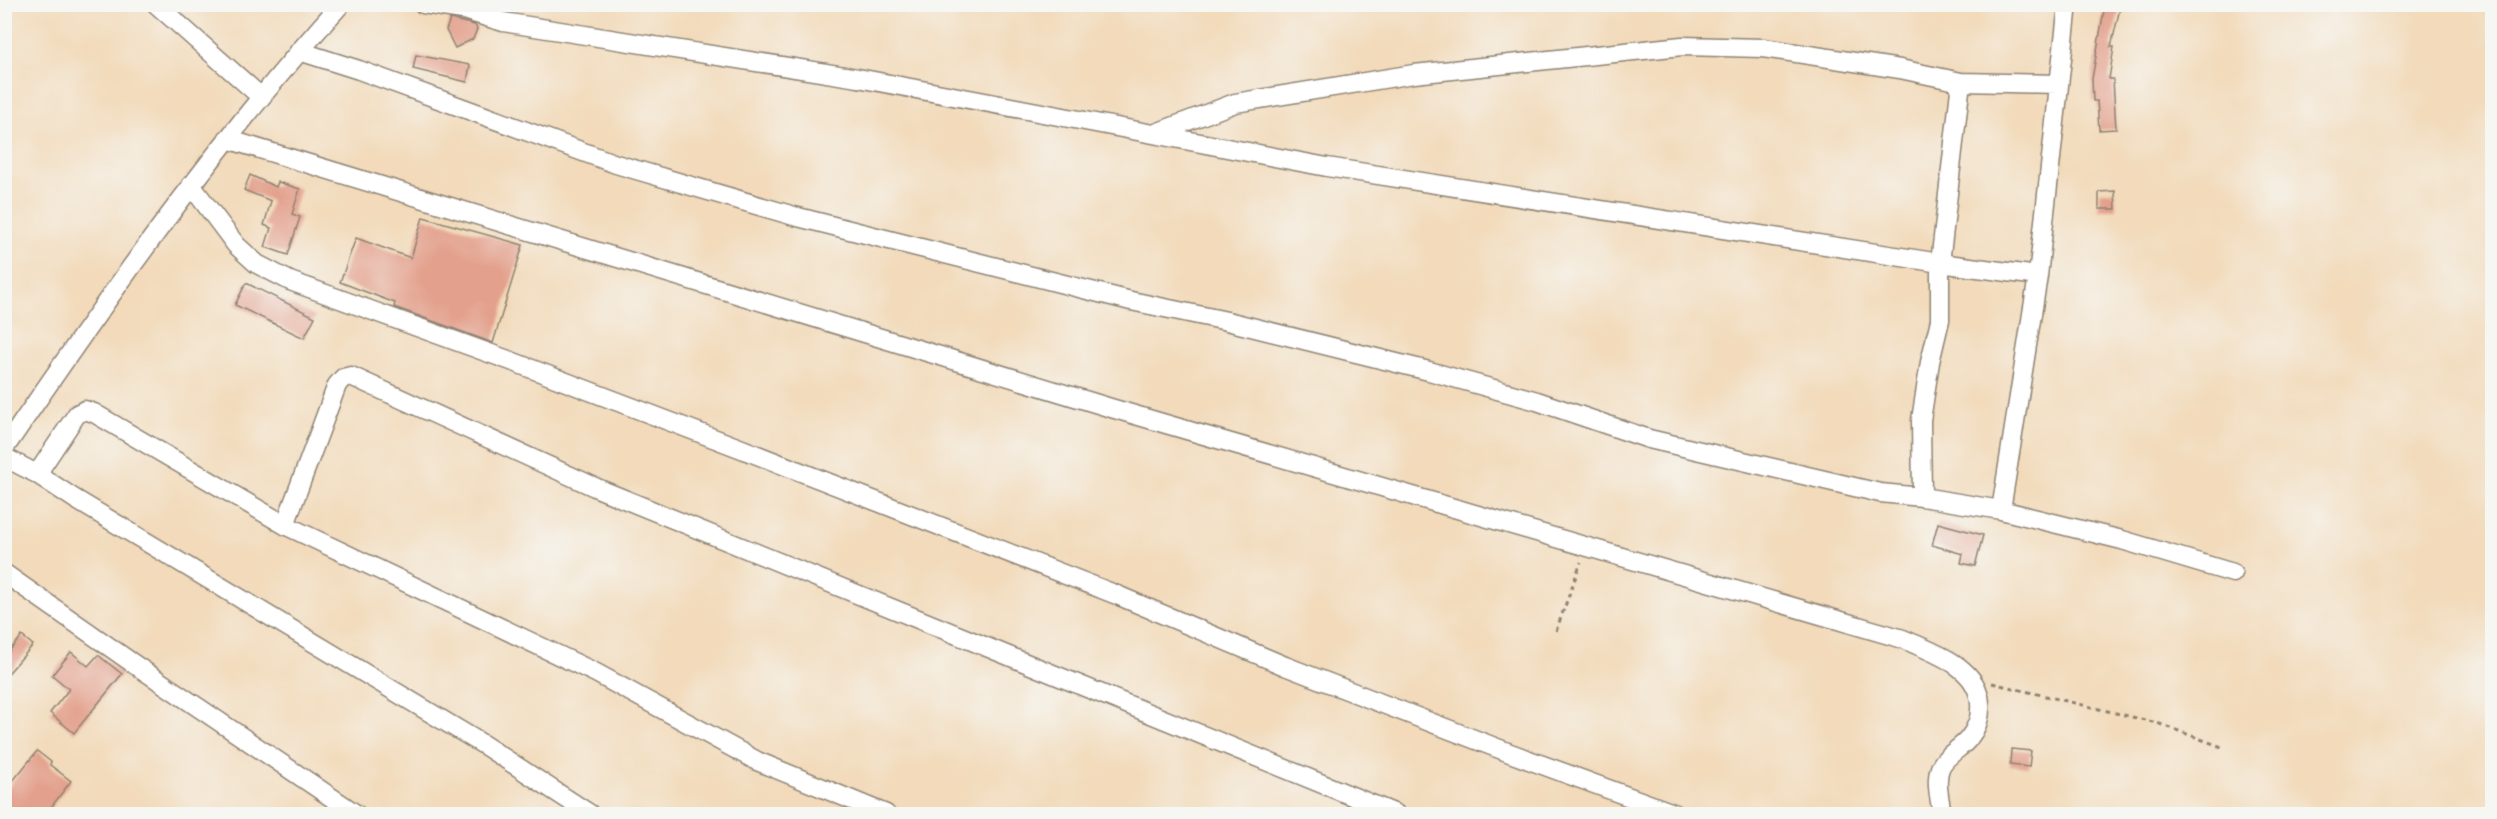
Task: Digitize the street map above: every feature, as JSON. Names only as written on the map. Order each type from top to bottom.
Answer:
[{"type":"street","points":[[156,4],[261,97]]},
{"type":"street","points":[[4,449],[92,320],[191,185],[299,51],[341,4]]},
{"type":"street","points":[[423,4],[463,10],[503,22],[858,78],[1327,167],[1940,263],[2038,276]]},
{"type":"street","points":[[2001,510],[2038,276],[2068,4]]},
{"type":"street","points":[[1156,133],[1235,103],[1425,72],[1682,46],[1763,48],[1900,69],[1961,82],[2058,84]]},
{"type":"street","points":[[299,51],[359,70],[616,164],[794,216],[1131,301],[1227,321],[1429,371],[1537,401],[1649,440],[1880,493],[1922,497],[2001,510],[2122,540],[2233,573]]},
{"type":"street","points":[[1922,497],[1921,420],[1930,362],[1940,320],[1940,263],[1961,82]]},
{"type":"street","points":[[227,139],[974,367],[1903,639],[1971,675],[1980,692],[1981,715],[1969,738],[1941,765],[1939,774],[1942,814]]},
{"type":"street","points":[[191,185],[236,245],[257,264],[290,281],[512,361],[1117,595],[1350,691],[1676,814]]},
{"type":"street","points":[[285,525],[338,385],[343,378],[351,376],[597,488],[1396,814]]},
{"type":"street","points":[[37,474],[77,414],[85,410],[94,413],[285,525],[596,673],[757,761],[886,814]]},
{"type":"street","points":[[4,457],[37,474],[484,745],[590,814]]},
{"type":"street","points":[[4,573],[356,814]]},
{"type":"path","points":[[1556,631],[1586,548]]},
{"type":"path","points":[[1971,675],[1995,684],[2157,723],[2222,747]]},
{"type":"building","points":[[2105,4],[2121,4],[2111,47],[2114,47],[2109,79],[2113,79],[2116,129],[2099,130],[2097,101],[2093,101],[2092,79]]},
{"type":"building","points":[[450,19],[475,25],[477,29],[473,39],[455,48],[446,30]]},
{"type":"building","points":[[416,55],[470,65],[467,82],[413,69]]},
{"type":"building","points":[[250,175],[276,187],[278,182],[300,189],[292,214],[300,217],[288,255],[265,247],[271,228],[264,225],[271,201],[244,190]]},
{"type":"building","points":[[2115,191],[2116,209],[2099,209],[2099,192]]},
{"type":"building","points":[[423,217],[523,245],[493,343],[394,307],[395,303],[340,282],[356,238],[411,258]]},
{"type":"building","points":[[246,283],[315,317],[304,338],[235,305]]},
{"type":"building","points":[[1938,523],[1983,535],[1975,566],[1961,563],[1963,554],[1932,545]]},
{"type":"building","points":[[22,636],[33,645],[4,678],[4,657]]},
{"type":"building","points":[[71,652],[88,666],[98,655],[122,674],[74,733],[50,713],[69,689],[52,675]]},
{"type":"building","points":[[2011,749],[2031,751],[2029,767],[2010,765]]},
{"type":"building","points":[[37,751],[51,762],[50,765],[71,781],[46,814],[4,814],[4,792]]}]
